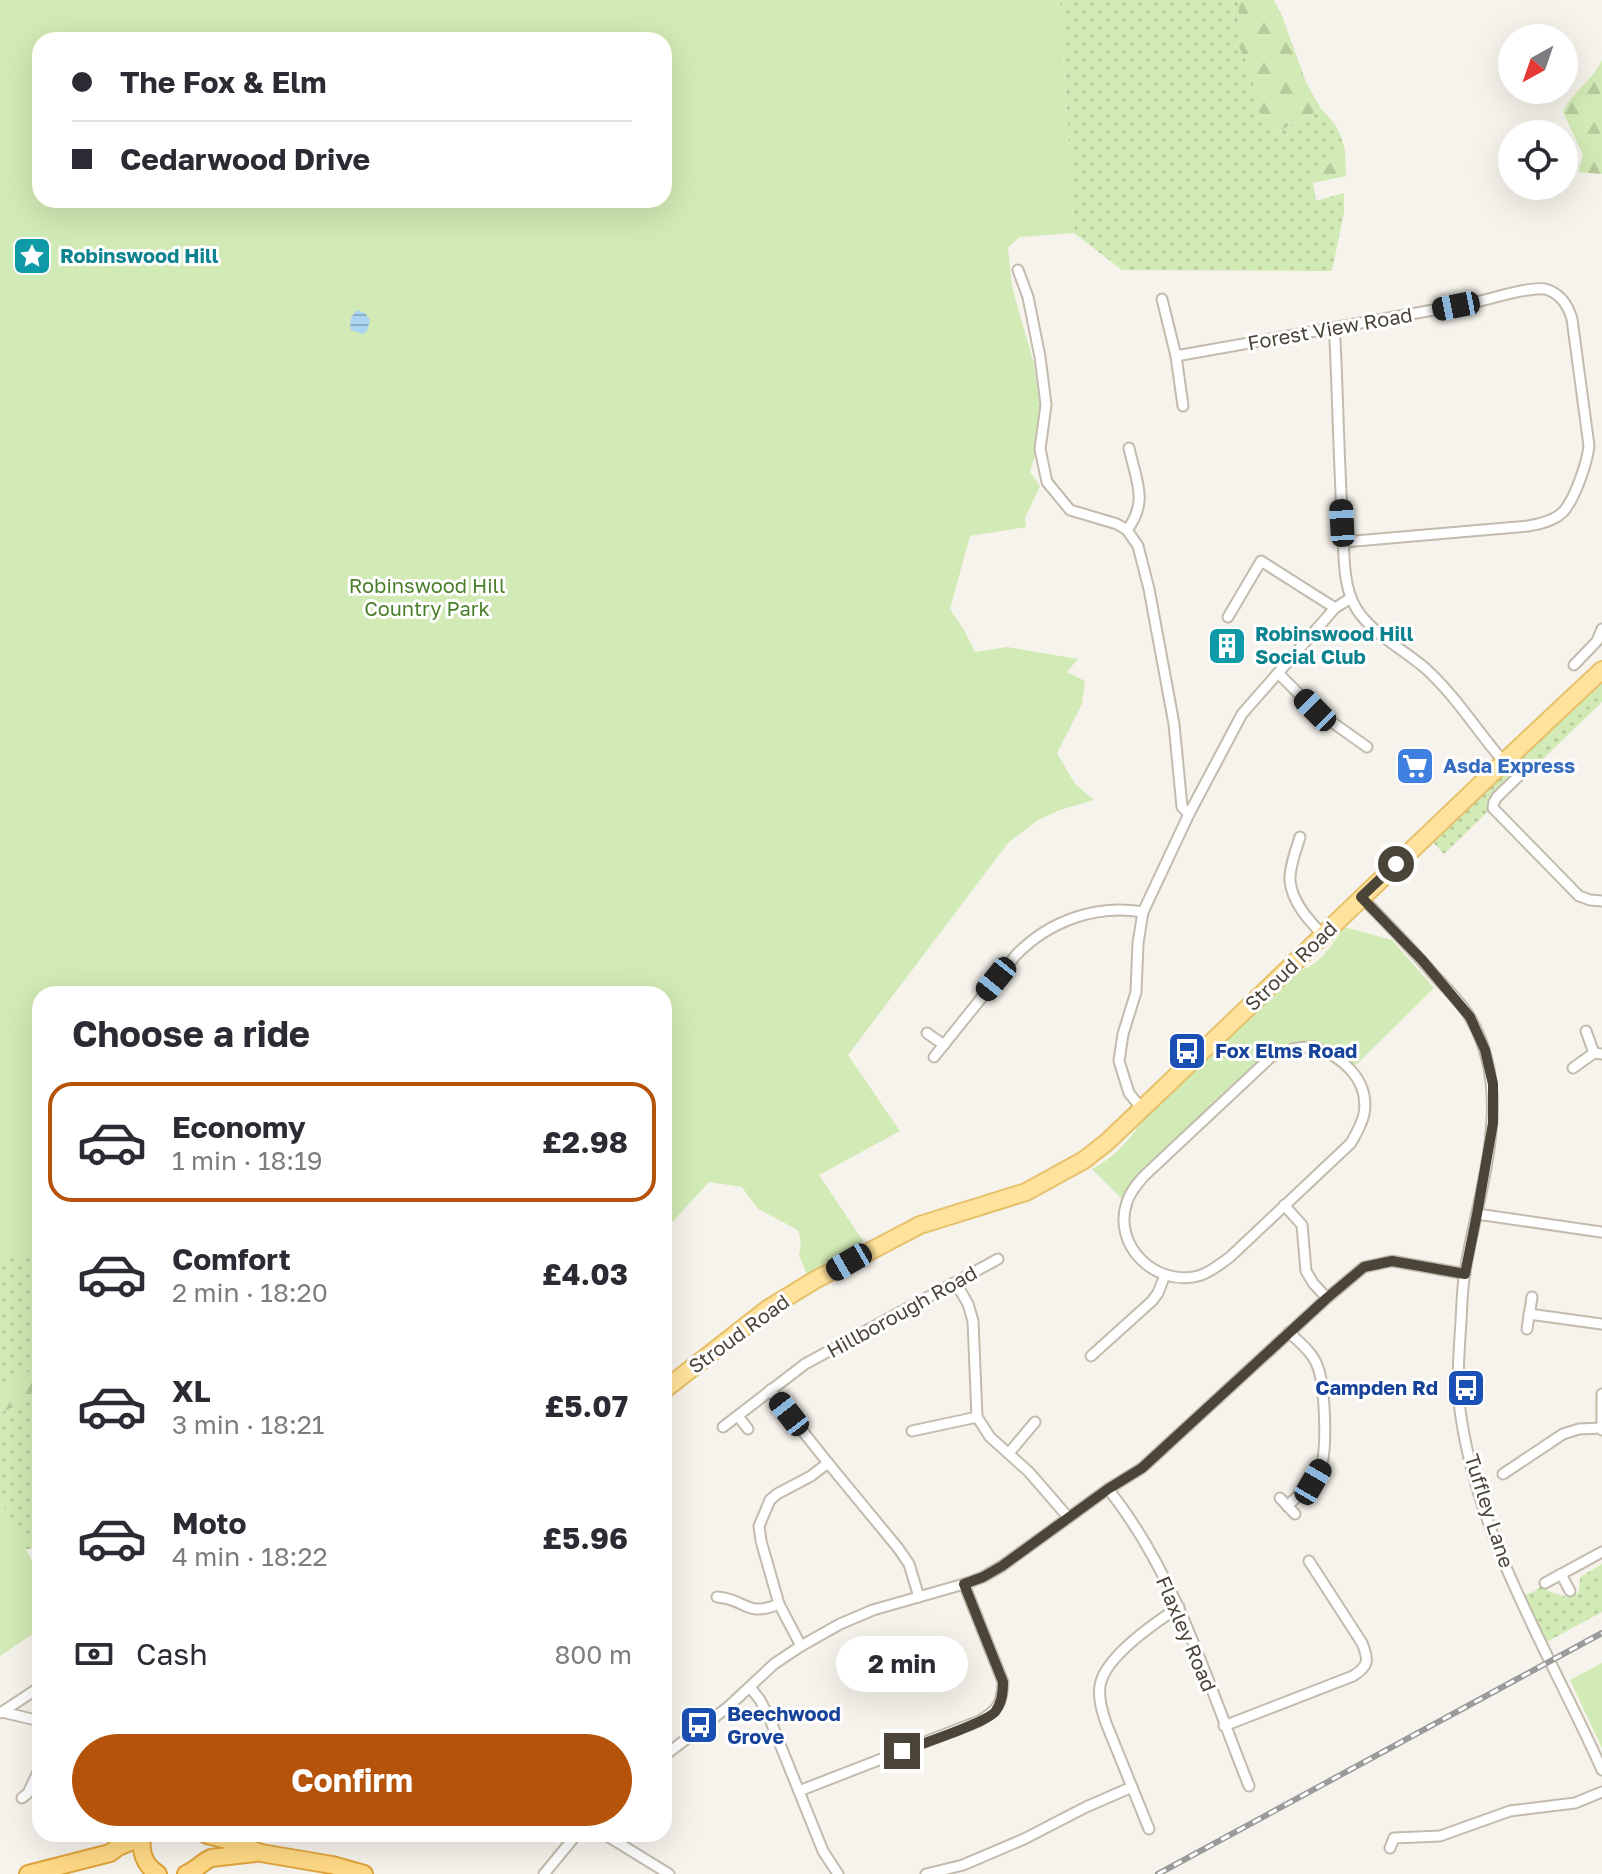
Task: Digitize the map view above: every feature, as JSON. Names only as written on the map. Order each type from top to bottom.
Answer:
[{"type":"highway","points":[[28,1874],[110,1853],[129,1842]]},
{"type":"highway","points":[[142,1842],[144,1859],[158,1874]]},
{"type":"highway","points":[[186,1874],[198,1869],[205,1861],[209,1842]]},
{"type":"highway","points":[[230,1842],[261,1853],[332,1865],[364,1874]]},
{"type":"highway","points":[[110,1853],[144,1859]]},
{"type":"highway","points":[[205,1861],[219,1856],[261,1853]]},
{"type":"main road","name":"Stroud Road","points":[[672,1384],[769,1308],[815,1280],[920,1225],[1026,1192],[1084,1160],[1142,1109],[1602,670]]},
{"type":"street","points":[[1018,270],[1028,297],[1040,357],[1046,405],[1040,449],[1047,482],[1070,510],[1117,524],[1127,530],[1138,546],[1174,724],[1182,807],[1189,814]]},
{"type":"street","name":"Forest View Road","points":[[1176,356],[1540,288],[1549,290],[1568,305],[1589,446],[1587,462],[1563,512],[1541,524],[1344,542]]},
{"type":"street","points":[[1162,299],[1176,356],[1183,406]]},
{"type":"street","points":[[1333,329],[1344,542],[1351,598],[1370,625],[1427,670],[1455,699],[1504,762]]},
{"type":"street","points":[[1127,530],[1139,511],[1141,498],[1129,448]]},
{"type":"street","points":[[1228,617],[1261,561],[1335,608]]},
{"type":"street","points":[[1142,1109],[1129,1093],[1119,1061],[1123,1034],[1136,992],[1143,912],[1189,814],[1242,714],[1335,608],[1351,598]]},
{"type":"street","points":[[1574,665],[1597,641],[1602,629]]},
{"type":"street","points":[[1278,673],[1315,710],[1367,747]]},
{"type":"street","points":[[1526,769],[1497,797],[1493,808],[1579,896],[1602,901]]},
{"type":"street","points":[[1295,841],[1289,879],[1295,898],[1323,935]]},
{"type":"street","name":"Tuffley Lane","points":[[1361,897],[1422,960],[1470,1017],[1485,1050],[1493,1084],[1493,1123],[1465,1274],[1458,1374],[1461,1417],[1475,1482],[1493,1534],[1519,1597],[1602,1770]]},
{"type":"street","points":[[934,1057],[1027,944],[1056,925],[1076,917],[1107,909],[1143,912]]},
{"type":"street","points":[[1573,1068],[1598,1054],[1586,1031]]},
{"type":"street","points":[[927,1033],[944,1045]]},
{"type":"street","points":[[1314,1047],[1330,1052],[1352,1070],[1364,1100],[1364,1114],[1351,1143],[1284,1205],[1230,1257],[1213,1270],[1197,1276],[1165,1275],[1150,1268],[1132,1249],[1126,1234],[1126,1203],[1144,1176],[1271,1057],[1283,1051],[1314,1047]]},
{"type":"street","points":[[1284,1205],[1302,1225],[1308,1277],[1327,1298]]},
{"type":"street","points":[[1477,1214],[1602,1231],[1602,1244]]},
{"type":"street","name":"Hillborough Road","points":[[723,1427],[805,1364],[998,1259]]},
{"type":"street","points":[[672,1750],[719,1714],[774,1664],[840,1624],[873,1610],[964,1584],[1002,1566],[1142,1468],[1364,1267],[1392,1261],[1465,1274]]},
{"type":"street","points":[[1091,1356],[1152,1301],[1165,1275]]},
{"type":"street","points":[[956,1283],[973,1321],[977,1417],[990,1437],[1048,1492],[1068,1517]]},
{"type":"street","points":[[1527,1329],[1532,1297]]},
{"type":"street","points":[[1529,1314],[1602,1324]]},
{"type":"street","points":[[1280,1498],[1291,1510],[1321,1467],[1325,1446],[1319,1367],[1289,1332]]},
{"type":"street","points":[[770,1390],[898,1548],[909,1564],[919,1597]]},
{"type":"street","points":[[1503,1474],[1563,1434],[1579,1429],[1602,1429],[1602,1394]]},
{"type":"street","points":[[738,1416],[748,1429]]},
{"type":"street","points":[[912,1431],[977,1417]]},
{"type":"street","points":[[1009,1453],[1035,1422]]},
{"type":"street","points":[[801,1646],[779,1604],[759,1524],[770,1500],[828,1463]]},
{"type":"street","name":"Flaxley Road","points":[[1108,1489],[1131,1520],[1179,1607],[1249,1786]]},
{"type":"street","points":[[1545,1583],[1602,1552]]},
{"type":"street","points":[[1224,1726],[1353,1676],[1367,1663],[1362,1643],[1309,1561]]},
{"type":"street","points":[[1561,1574],[1570,1591]]},
{"type":"street","points":[[799,1791],[979,1721],[994,1712],[1002,1699],[1003,1682],[964,1584]]},
{"type":"street","points":[[721,1597],[763,1611],[779,1604]]},
{"type":"street","points":[[1149,1829],[1106,1723],[1100,1705],[1100,1686],[1105,1671],[1119,1655],[1149,1626],[1179,1607]]},
{"type":"street","points":[[750,1687],[769,1717],[823,1851],[838,1874]]},
{"type":"street","points":[[1,1712],[32,1692]]},
{"type":"street","points":[[1,1712],[32,1719]]},
{"type":"street","points":[[22,1798],[32,1785]]},
{"type":"street","points":[[926,1874],[963,1865],[1132,1787]]},
{"type":"street","points":[[1391,1838],[1440,1836],[1510,1811],[1575,1803],[1602,1792]]},
{"type":"street","points":[[544,1874],[570,1842]]},
{"type":"street","points":[[617,1842],[669,1874]]},
{"type":"green space","name":"Robinswood Hill Country Park","points":[[0,0],[1060,0],[1074,233],[1019,237],[1008,248],[1012,287],[1034,364],[1041,415],[1037,450],[1030,472],[1040,486],[1025,518],[1026,527],[970,536],[950,609],[975,652],[1007,647],[1078,659],[1067,672],[1085,681],[1082,704],[1057,753],[1075,784],[1094,800],[1038,820],[1008,843],[848,1055],[900,1131],[819,1175],[863,1241],[807,1274],[799,1255],[801,1242],[798,1230],[758,1209],[742,1187],[709,1182],[672,1222],[672,986],[32,986],[32,1252],[0,1263]]},
{"type":"green space","points":[[1060,0],[1239,0],[1238,45],[1253,76],[1253,96],[1275,134],[1321,109],[1341,137],[1345,150],[1312,177],[1316,201],[1344,193],[1344,212],[1332,271],[1122,270],[1074,233]]},
{"type":"green space","points":[[1239,0],[1274,0],[1306,82],[1321,109],[1274,134],[1262,119],[1253,96],[1253,76],[1238,45]]},
{"type":"green space","points":[[1602,60],[1602,174],[1578,172],[1583,155],[1578,144],[1578,120],[1567,120],[1563,112],[1568,104],[1578,104],[1578,91]]},
{"type":"green space","points":[[1345,150],[1346,176],[1313,183],[1312,177]]},
{"type":"green space","points":[[1602,670],[1602,702],[1444,854],[1426,835]]},
{"type":"green space","points":[[1344,927],[1392,940],[1434,988],[1356,1065],[1330,1052],[1283,1050],[1144,1176],[1126,1203],[1092,1169],[1119,1149],[1141,1123],[1297,971],[1319,960]]},
{"type":"green space","points":[[32,1184],[32,1372],[0,1384],[0,1185]]},
{"type":"green space","points":[[32,1371],[32,1399],[0,1413],[0,1384]]},
{"type":"green space","points":[[32,1399],[32,1549],[0,1549],[0,1413]]},
{"type":"green space","points":[[0,1498],[32,1561],[32,1634],[0,1656]]},
{"type":"green space","points":[[1602,1564],[1602,1612],[1541,1645],[1519,1597],[1545,1583],[1548,1591],[1569,1598],[1579,1592],[1580,1577]]},
{"type":"green space","points":[[1602,1663],[1602,1748],[1570,1680]]},
{"type":"water","points":[[357,310],[365,313],[370,320],[363,334],[351,330],[351,319]]},
{"type":"railway","points":[[1158,1874],[1602,1633]]},
{"type":"place","name":"Robinswood Hill","points":[[32,256]]},
{"type":"place","name":"Robinswood Hill Social Club","points":[[1227,646]]},
{"type":"place","name":"Asda Express","points":[[1415,766]]},
{"type":"place","name":"Fox Elms Road","points":[[1187,1051]]},
{"type":"place","name":"Campden Rd","points":[[1466,1388]]},
{"type":"place","name":"Beechwood Grove","points":[[699,1725]]},
{"type":"route","points":[[902,1751],[979,1721],[994,1712],[1002,1699],[1003,1682],[964,1584],[1002,1566],[1142,1468],[1364,1267],[1392,1261],[1465,1274],[1493,1123],[1493,1084],[1485,1050],[1470,1017],[1422,960],[1361,897],[1396,864]]}]
